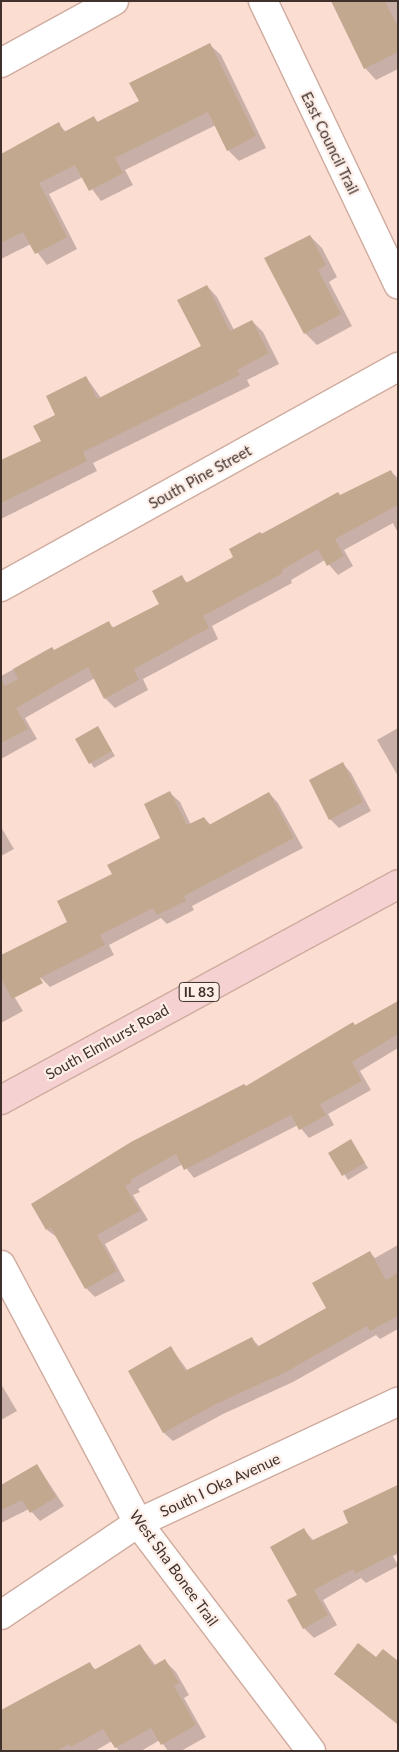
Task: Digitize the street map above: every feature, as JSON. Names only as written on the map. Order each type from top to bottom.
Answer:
[{"type":"main road","name":"South Elmhurst Road","points":[[1,1100],[398,884]]},
{"type":"street","points":[[1,63],[114,1]]},
{"type":"street","name":"East Council Trail","points":[[262,1],[398,284]]},
{"type":"street","name":"South Pine Street","points":[[1,587],[398,367]]},
{"type":"street","name":"West Sha Bonee Trail","points":[[1,1265],[138,1523],[312,1751]]},
{"type":"street","name":"South I Oka Avenue","points":[[1,1615],[138,1523],[398,1402]]},
{"type":"building","points":[[331,1],[385,1],[398,27],[398,52],[364,69]]},
{"type":"building","points":[[210,43],[256,136],[227,151],[208,112],[115,158],[123,173],[89,191],[75,165],[39,183],[67,237],[35,254],[23,232],[1,243],[1,154],[59,122],[64,132],[94,116],[97,122],[139,101],[129,83]]},
{"type":"building","points":[[310,235],[326,265],[318,270],[341,314],[304,334],[264,258]]},
{"type":"building","points":[[207,285],[230,331],[252,320],[269,353],[237,370],[240,375],[83,452],[87,461],[1,503],[1,460],[41,441],[33,426],[55,415],[46,396],[86,376],[97,399],[201,346],[177,300]]},
{"type":"building","points":[[391,470],[398,484],[398,505],[335,539],[344,556],[327,566],[318,549],[282,570],[283,573],[203,616],[209,628],[134,669],[139,680],[104,699],[88,667],[16,708],[28,729],[1,743],[1,680],[5,686],[18,679],[13,669],[52,647],[54,650],[109,621],[112,628],[159,604],[152,591],[182,575],[186,583],[233,557],[229,549],[260,532],[262,534],[338,492],[340,495]]},
{"type":"building","points":[[98,726],[112,751],[89,764],[75,739]]},
{"type":"building","points":[[343,762],[363,802],[329,820],[309,780]]},
{"type":"building","points":[[170,791],[187,825],[204,817],[209,825],[269,792],[294,838],[184,896],[186,901],[157,915],[153,908],[100,935],[105,945],[40,978],[43,983],[12,999],[1,978],[1,955],[67,922],[57,901],[112,874],[107,865],[160,838],[144,804]]},
{"type":"building","points":[[398,1001],[398,1034],[352,1062],[362,1081],[320,1104],[326,1115],[299,1130],[291,1115],[184,1170],[176,1154],[130,1180],[132,1182],[125,1186],[140,1211],[97,1235],[117,1271],[85,1289],[51,1228],[46,1230],[31,1204],[131,1142],[244,1084],[246,1086],[353,1022],[355,1025]]},
{"type":"building","points":[[351,1139],[365,1163],[342,1176],[328,1153]]},
{"type":"building","points":[[370,1251],[386,1280],[398,1273],[398,1316],[370,1331],[367,1326],[284,1373],[214,1405],[163,1433],[128,1371],[171,1346],[185,1371],[252,1337],[257,1347],[326,1308],[312,1283]]},
{"type":"building","points":[[37,1464],[56,1497],[30,1513],[22,1500],[1,1510],[1,1485]]},
{"type":"building","points":[[398,1485],[398,1552],[355,1574],[353,1569],[314,1590],[328,1615],[303,1629],[287,1600],[297,1595],[270,1547],[304,1528],[311,1541],[348,1523],[343,1511]]},
{"type":"building","points":[[358,1643],[376,1657],[383,1649],[398,1661],[398,1724],[334,1674]]},
{"type":"building","points":[[140,1644],[153,1666],[165,1659],[179,1683],[174,1686],[196,1725],[161,1745],[151,1728],[115,1748],[103,1729],[71,1747],[69,1744],[56,1751],[1,1751],[1,1710],[90,1662],[94,1670]]}]
